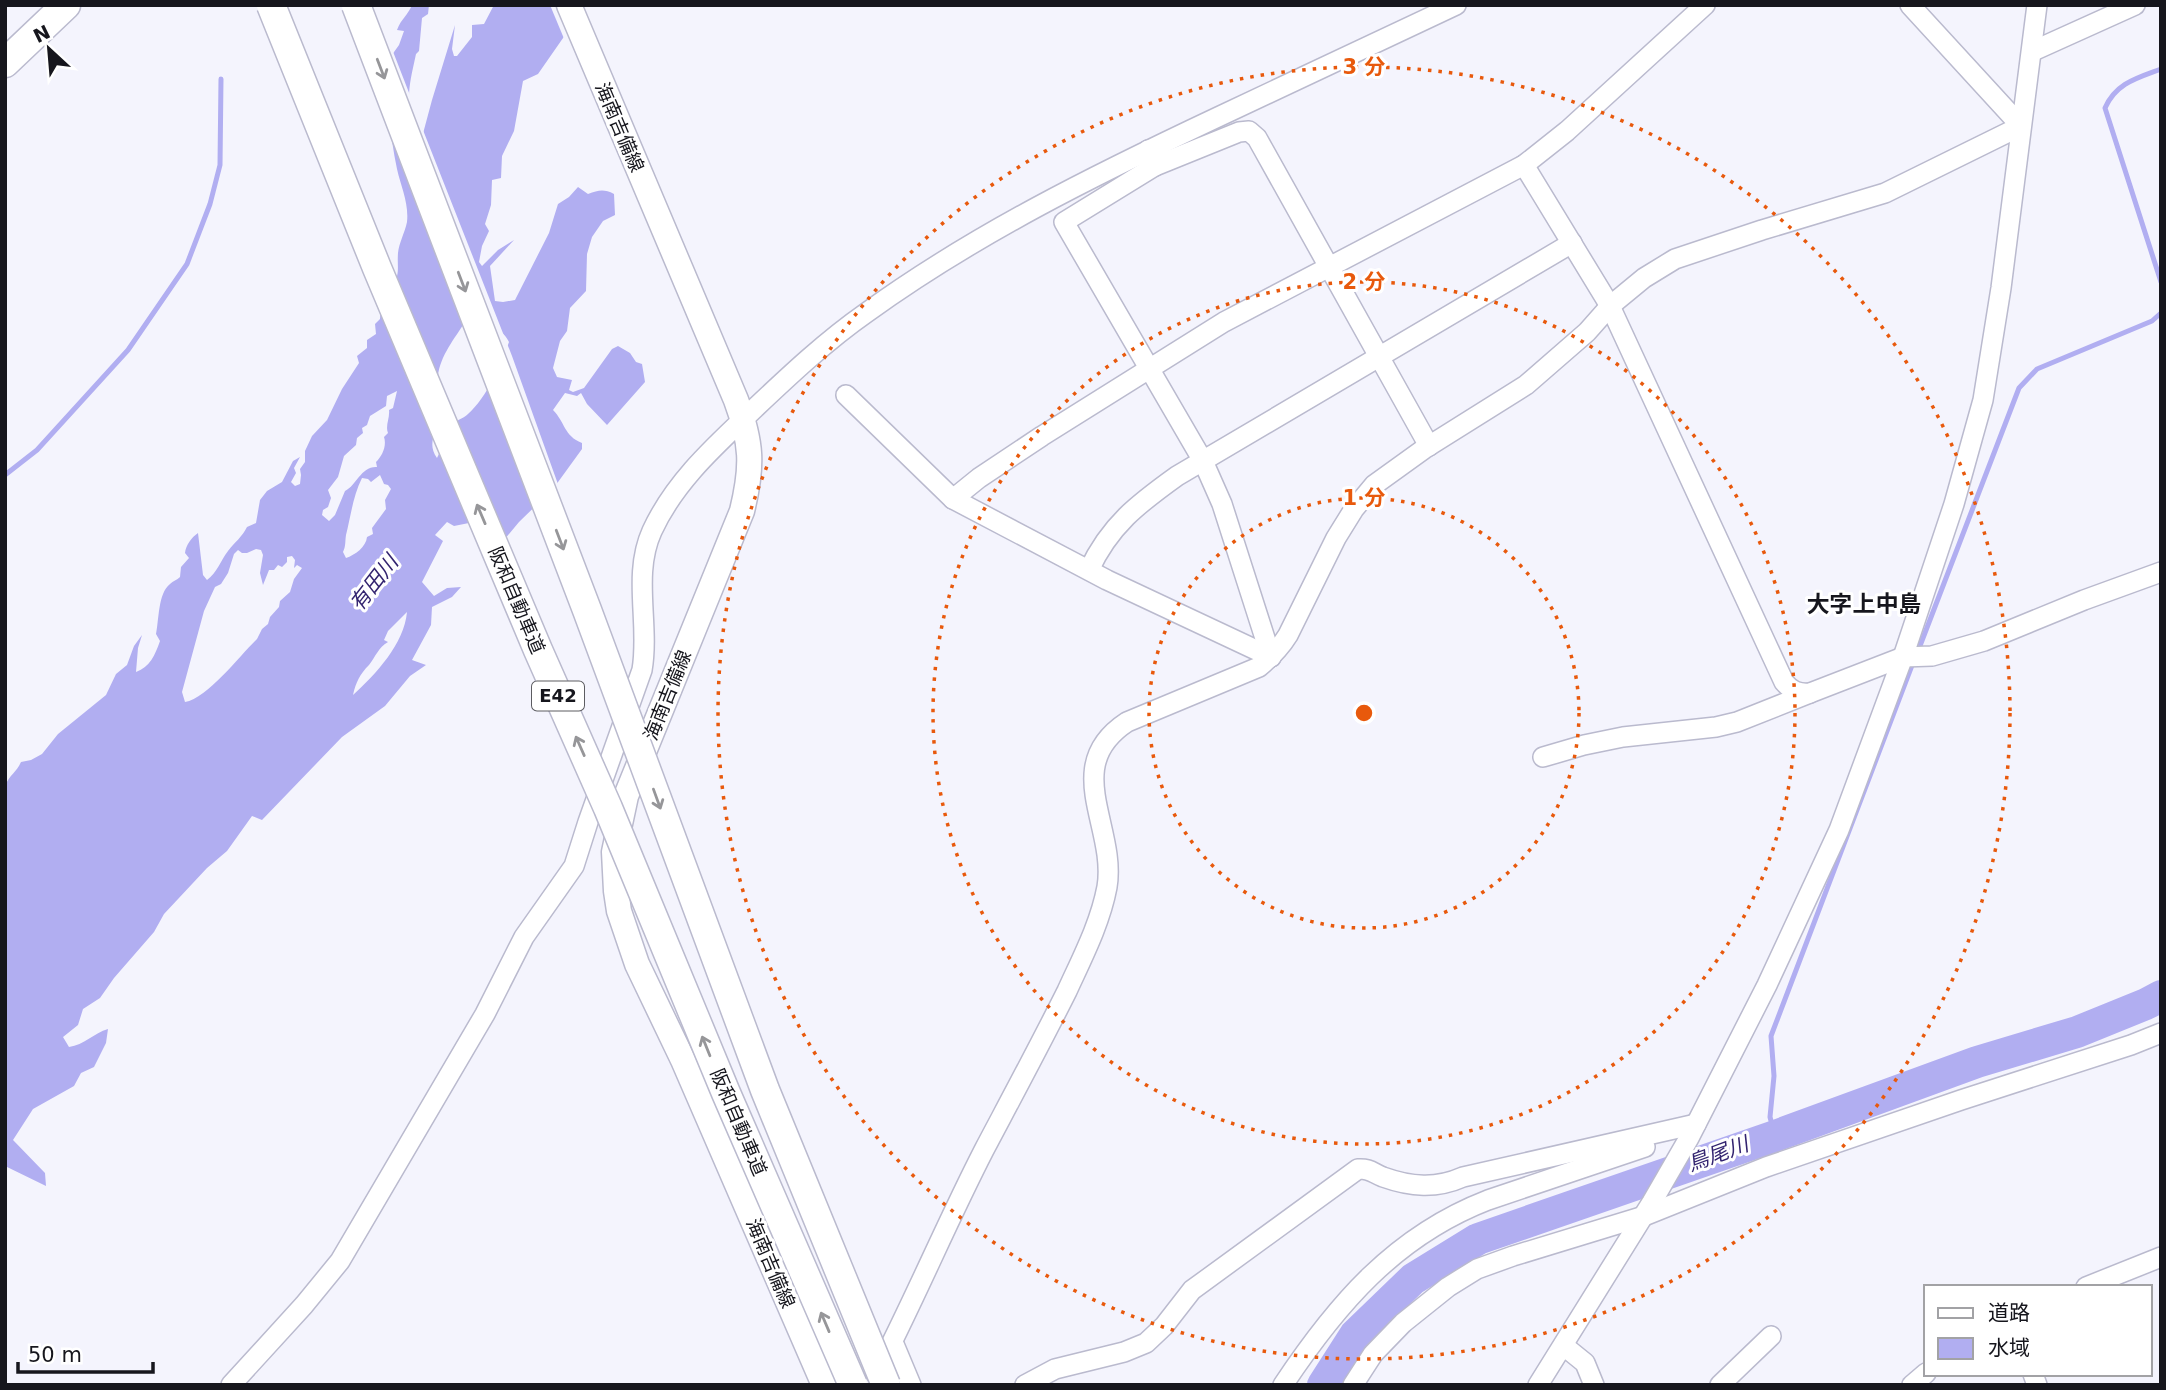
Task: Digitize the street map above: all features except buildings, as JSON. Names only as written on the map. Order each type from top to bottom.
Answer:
[{"type":"highway","points":[[5,63],[66,5]]},
{"type":"highway","name":"阪和自動車道","points":[[271,5],[382,281],[608,808],[726,1093],[853,1385]]},
{"type":"highway","name":"阪和自動車道","points":[[356,5],[587,610],[765,1090],[886,1385]]},
{"type":"main road","name":"海南吉備線","points":[[569,5],[739,410],[750,455],[742,511],[626,796],[614,852],[619,911],[637,964],[683,1060],[824,1385]]},
{"type":"street","points":[[231,1385],[304,1306],[340,1261],[485,1014],[524,937],[574,866],[642,670],[645,655],[642,565],[648,541],[661,514],[688,474],[739,410],[795,370],[863,314],[923,273],[1027,213],[1152,158],[1456,5]]},
{"type":"street","points":[[953,499],[979,478],[1224,322],[1524,164],[1567,131],[1705,5]]},
{"type":"street","points":[[1910,5],[2021,126]]},
{"type":"street","points":[[1538,1385],[1648,1209],[1693,1130],[1768,985],[1839,830],[1903,657],[1954,504],[1983,400],[2001,288],[2037,5]]},
{"type":"street","points":[[2033,51],[2135,5]]},
{"type":"street","points":[[871,1385],[983,1152],[1033,1060],[1093,933],[1107,887],[1108,872],[1093,779],[1098,752],[1105,740],[1127,722],[1259,667],[1271,657],[1281,648],[1336,538],[1363,497],[1382,479],[1429,446],[1526,385],[1644,278],[1675,259],[1885,193],[2021,126]]},
{"type":"street","points":[[1271,657],[1222,504],[1203,461],[1064,222],[1152,158],[1249,131],[1265,149],[1429,446]]},
{"type":"street","points":[[1524,164],[1610,306],[1784,682],[1792,691],[1810,693]]},
{"type":"street","points":[[1090,570],[1099,549],[1111,532],[1134,508],[1177,476],[1572,243]]},
{"type":"street","points":[[846,395],[953,499],[1090,570],[1271,657]]},
{"type":"street","points":[[1544,757],[1623,737],[1716,727],[1737,722],[1903,657],[1932,656],[1984,641],[2161,572]]},
{"type":"street","points":[[1353,1385],[1373,1354],[1403,1323],[1448,1287],[1477,1269],[1766,1167],[2160,1034]]},
{"type":"street","points":[[1025,1385],[1055,1369],[1124,1352],[1146,1343],[1164,1326],[1192,1290],[1358,1169],[1367,1168],[1402,1183],[1436,1185],[1463,1177],[1693,1130]]},
{"type":"street","points":[[1283,1385],[1321,1330],[1351,1294],[1399,1252],[1431,1229],[1488,1200],[1693,1130]]},
{"type":"street","points":[[2091,1285],[2161,1257]]},
{"type":"street","points":[[1720,1385],[1772,1336]]},
{"type":"street","points":[[893,1342],[911,1385]]},
{"type":"street","points":[[1564,1346],[1585,1363],[1594,1385]]},
{"type":"water","name":"有田川","points":[[412,5],[429,5],[428,14],[422,18],[419,51],[416,54],[409,89],[412,117],[421,141],[455,25],[452,49],[454,56],[457,56],[472,37],[472,25],[484,24],[494,5],[570,5],[570,28],[538,74],[523,81],[514,131],[502,156],[501,178],[492,180],[491,205],[485,224],[489,231],[479,262],[482,266],[498,250],[514,240],[490,266],[495,301],[515,300],[549,233],[558,204],[578,187],[588,194],[607,191],[614,194],[615,215],[603,221],[592,237],[587,254],[586,291],[570,308],[567,331],[560,341],[553,368],[557,377],[572,380],[569,390],[573,392],[584,388],[612,349],[618,346],[642,364],[645,382],[607,425],[587,404],[581,393],[577,396],[565,393],[553,410],[568,433],[582,443],[582,449],[553,489],[504,540],[469,523],[454,526],[447,522],[435,535],[443,541],[422,582],[434,596],[447,588],[461,587],[452,597],[432,607],[431,625],[412,660],[426,665],[410,676],[385,706],[342,737],[262,820],[252,816],[227,851],[207,868],[164,914],[154,932],[100,998],[83,1009],[78,1025],[63,1037],[69,1047],[108,1029],[106,1043],[94,1067],[81,1073],[74,1086],[33,1109],[13,1140],[45,1173],[46,1186],[5,1166],[5,786],[21,762],[42,754],[58,734],[106,695],[116,674],[127,665],[134,646],[142,635],[136,672],[151,660],[160,641],[156,634],[163,594],[170,584],[180,577],[181,567],[189,558],[185,553],[186,547],[193,537],[198,533],[203,575],[207,580],[247,527],[256,523],[260,500],[267,491],[282,482],[293,461],[300,457],[291,482],[295,486],[300,484],[300,469],[305,462],[305,451],[312,436],[327,420],[359,363],[357,356],[367,348],[367,340],[376,334],[375,324],[380,319],[381,310],[397,276],[399,249],[407,215],[392,143],[384,66],[399,45],[404,31],[397,30]],"holes":[[[465,322],[496,328],[509,342],[487,390],[475,407],[450,427],[437,458],[432,444],[437,421],[439,369]],[[397,391],[393,408],[389,410],[388,433],[384,437],[384,447],[376,462],[377,467],[367,469],[345,491],[335,515],[329,521],[322,515],[331,498],[328,490],[338,477],[344,456],[356,445],[357,438],[363,433],[362,428],[367,425],[370,416],[386,406],[387,396]],[[380,475],[384,484],[391,489],[385,500],[386,509],[372,528],[373,534],[367,537],[356,553],[346,558],[343,552],[356,492],[362,478],[371,482]],[[238,550],[242,553],[261,550],[263,555],[260,573],[263,585],[269,570],[274,570],[278,565],[282,567],[287,562],[287,557],[292,556],[295,560],[294,568],[297,565],[302,568],[294,579],[290,592],[280,601],[279,607],[257,639],[204,693],[185,702],[182,692],[204,611],[215,587],[221,584],[228,573],[234,554]],[[407,612],[401,636],[388,658],[353,695],[361,675],[388,642],[384,640],[388,631]]]},
{"type":"pier","points":[[550,5],[574,5],[573,28],[565,41]]},
{"type":"pier","points":[[392,49],[413,103],[419,133],[421,125],[512,356],[559,487],[555,491],[499,359],[505,343],[502,336],[489,327],[388,55]]},
{"type":"waterway","points":[[2161,69],[2121,87],[2105,108],[2161,282]]},
{"type":"waterway","points":[[5,475],[37,450],[128,350],[187,264],[210,204],[220,165],[221,79]]},
{"type":"waterway","points":[[1918,651],[2019,388],[2037,369],[2152,321],[2161,313]]},
{"type":"waterway","points":[[1775,1136],[1770,1117],[1774,1076],[1771,1036],[1914,660]]},
{"type":"waterway","name":"鳥尾川","points":[[1323,1385],[1355,1335],[1413,1279],[1478,1239],[1775,1136],[1977,1062],[2077,1032],[2161,996]]},
{"type":"district","name":"大字上中島","points":[[1864,604]]}]
